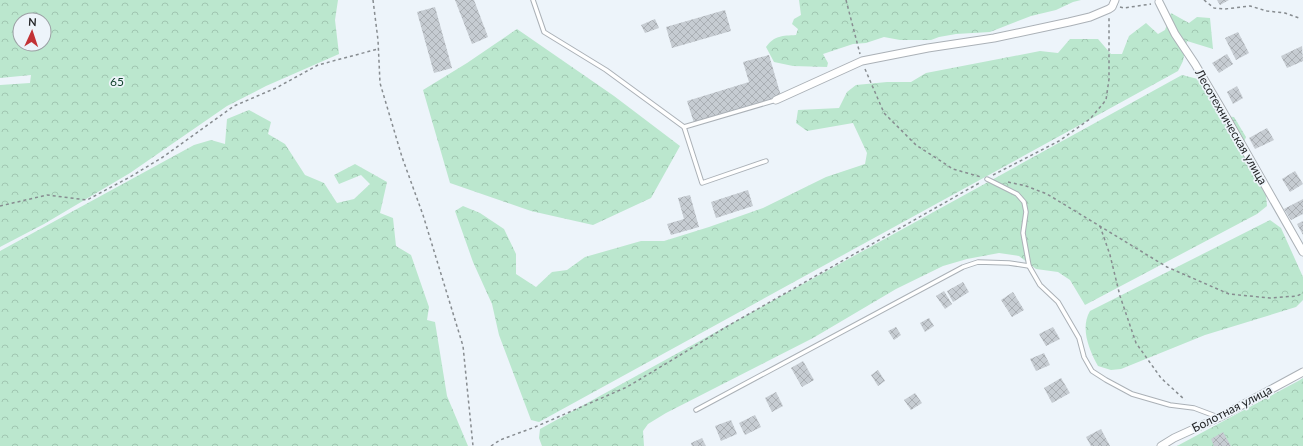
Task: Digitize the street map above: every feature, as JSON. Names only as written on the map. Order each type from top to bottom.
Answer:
[{"type":"street","name":"Лесотехническая улица","points":[[1159,2],[1175,34],[1196,64],[1303,252]]},
{"type":"street","points":[[776,100],[862,62],[928,48],[994,38],[1038,29],[1090,17],[1112,5]]},
{"type":"street","name":"Болотная улица","points":[[1161,446],[1174,438],[1220,417],[1303,372]]},
{"type":"lane","points":[[533,0],[544,32],[606,70],[684,127],[702,184],[766,161]]},
{"type":"lane","points":[[684,127],[776,100]]},
{"type":"lane","points":[[987,179],[1017,194],[1024,202],[1026,212],[1023,233],[1029,266],[1040,285],[1058,302],[1079,338],[1084,357],[1092,371],[1132,394],[1170,405],[1194,408],[1220,417]]},
{"type":"lane","points":[[696,410],[963,268],[978,262],[1009,263],[1029,266]]},
{"type":"path","points":[[373,0],[380,83],[402,157],[423,215],[463,346],[473,446]]},
{"type":"path","points":[[846,0],[862,62],[884,113],[916,145],[953,169],[987,179]]},
{"type":"path","points":[[1204,0],[1214,8],[1225,9],[1250,6],[1267,11],[1285,13],[1299,18]]},
{"type":"path","points":[[491,446],[500,440],[626,387],[726,327],[987,179],[1059,141],[1090,119],[1106,100],[1109,79],[1112,5],[1124,8],[1159,2]]},
{"type":"path","points":[[0,206],[47,195],[87,200],[163,157],[234,106],[276,88],[318,65],[378,49]]},
{"type":"path","points":[[1005,181],[1026,186],[1047,194],[1167,267],[1229,294],[1270,298],[1297,296],[1303,293]]},
{"type":"path","points":[[1100,226],[1110,255],[1120,296],[1136,343],[1161,378],[1194,408]]},
{"type":"green space","name":"65","points":[[0,0],[338,0],[335,20],[339,54],[266,86],[227,106],[130,173],[44,224],[0,247],[0,85],[30,83],[31,75],[0,78]]},
{"type":"green space","points":[[799,0],[1081,0],[1056,10],[1031,16],[990,32],[956,34],[931,40],[900,40],[884,37],[866,43],[853,44],[823,54],[828,63],[827,67],[793,66],[774,62],[766,47],[776,38],[796,35],[798,29],[792,24],[794,19],[801,15]]},
{"type":"green space","points":[[1171,13],[1189,23],[1197,17],[1210,18],[1213,49],[1187,41],[1183,61],[1178,71],[539,422],[531,420],[499,335],[492,304],[473,262],[455,211],[463,206],[480,213],[504,229],[516,254],[516,274],[536,287],[552,272],[567,270],[585,257],[641,241],[664,241],[709,227],[763,208],[826,177],[865,164],[867,153],[853,123],[807,131],[796,123],[798,110],[839,108],[847,92],[856,85],[887,82],[911,82],[926,73],[1040,51],[1058,53],[1070,39],[1098,39],[1111,54],[1122,54],[1129,36],[1146,23],[1158,34],[1165,30]]},
{"type":"green space","points":[[517,29],[614,96],[680,146],[651,198],[593,225],[531,211],[450,183],[423,90],[467,63]]},
{"type":"green space","points":[[1182,75],[1202,80],[1223,116],[1234,117],[1246,137],[1241,150],[1266,195],[1267,206],[1257,214],[1085,305],[1070,280],[1058,272],[1036,269],[1019,256],[999,253],[967,259],[943,266],[896,289],[813,338],[666,413],[648,424],[643,431],[644,446],[542,446],[539,438],[540,429]]},
{"type":"green space","points":[[249,110],[271,122],[268,134],[285,144],[305,175],[324,183],[337,203],[354,199],[370,184],[361,175],[339,184],[334,175],[355,164],[387,182],[380,213],[393,218],[396,246],[411,255],[429,307],[427,320],[435,322],[447,396],[468,446],[0,446],[0,251],[194,145],[211,140],[225,144],[227,119]]},
{"type":"green space","points":[[1270,220],[1281,228],[1303,277],[1303,300],[1296,307],[1205,335],[1121,369],[1111,370],[1098,366],[1087,339],[1086,325],[1090,311]]},
{"type":"green space","points":[[1303,378],[1303,446],[1177,446],[1300,380]]},
{"type":"building","points":[[455,0],[474,0],[488,37],[472,44]]},
{"type":"building","points":[[1217,0],[1229,0],[1220,5]]},
{"type":"building","points":[[435,7],[452,68],[434,73],[417,12]]},
{"type":"building","points":[[725,10],[731,31],[672,48],[666,27]]},
{"type":"building","points":[[655,19],[659,28],[645,33],[641,25]]},
{"type":"building","points":[[1238,32],[1249,53],[1236,60],[1225,38]]},
{"type":"building","points":[[1302,46],[1303,61],[1287,68],[1281,56]]},
{"type":"building","points":[[1227,54],[1233,64],[1219,73],[1212,63]]},
{"type":"building","points":[[769,55],[781,96],[694,123],[687,101],[749,82],[743,62]]},
{"type":"building","points":[[1237,86],[1243,98],[1233,104],[1227,92]]},
{"type":"building","points":[[1267,128],[1274,140],[1255,149],[1249,138]]},
{"type":"building","points":[[1295,171],[1303,184],[1290,192],[1282,179]]},
{"type":"building","points":[[748,190],[753,206],[716,218],[711,202]]},
{"type":"building","points":[[690,195],[699,227],[671,235],[667,224],[684,219],[678,198]]},
{"type":"building","points":[[1303,199],[1303,214],[1291,220],[1284,209]]},
{"type":"building","points":[[1303,221],[1303,235],[1297,224]]},
{"type":"building","points":[[963,282],[969,292],[953,302],[947,291]]},
{"type":"building","points":[[944,291],[952,304],[945,309],[936,296]]},
{"type":"building","points":[[1013,292],[1024,310],[1012,317],[1001,300]]},
{"type":"building","points":[[929,318],[934,326],[925,332],[920,323]]},
{"type":"building","points":[[896,327],[901,335],[894,340],[888,331]]},
{"type":"building","points":[[1053,327],[1060,339],[1046,346],[1039,334]]},
{"type":"building","points":[[1044,353],[1050,365],[1036,371],[1030,359]]},
{"type":"building","points":[[803,361],[814,380],[802,387],[791,368]]},
{"type":"building","points":[[878,370],[885,381],[878,386],[871,375]]},
{"type":"building","points":[[1061,378],[1070,393],[1052,403],[1044,388]]},
{"type":"building","points":[[776,392],[783,406],[772,412],[765,398]]},
{"type":"building","points":[[915,393],[922,403],[911,410],[904,400]]},
{"type":"building","points":[[755,415],[761,427],[745,435],[739,423]]},
{"type":"building","points":[[731,420],[737,434],[721,441],[715,426]]},
{"type":"building","points":[[1101,429],[1110,446],[1091,446],[1086,437]]},
{"type":"building","points":[[1223,432],[1231,446],[1214,446],[1211,439]]},
{"type":"building","points":[[702,438],[706,446],[692,446],[691,443]]}]
